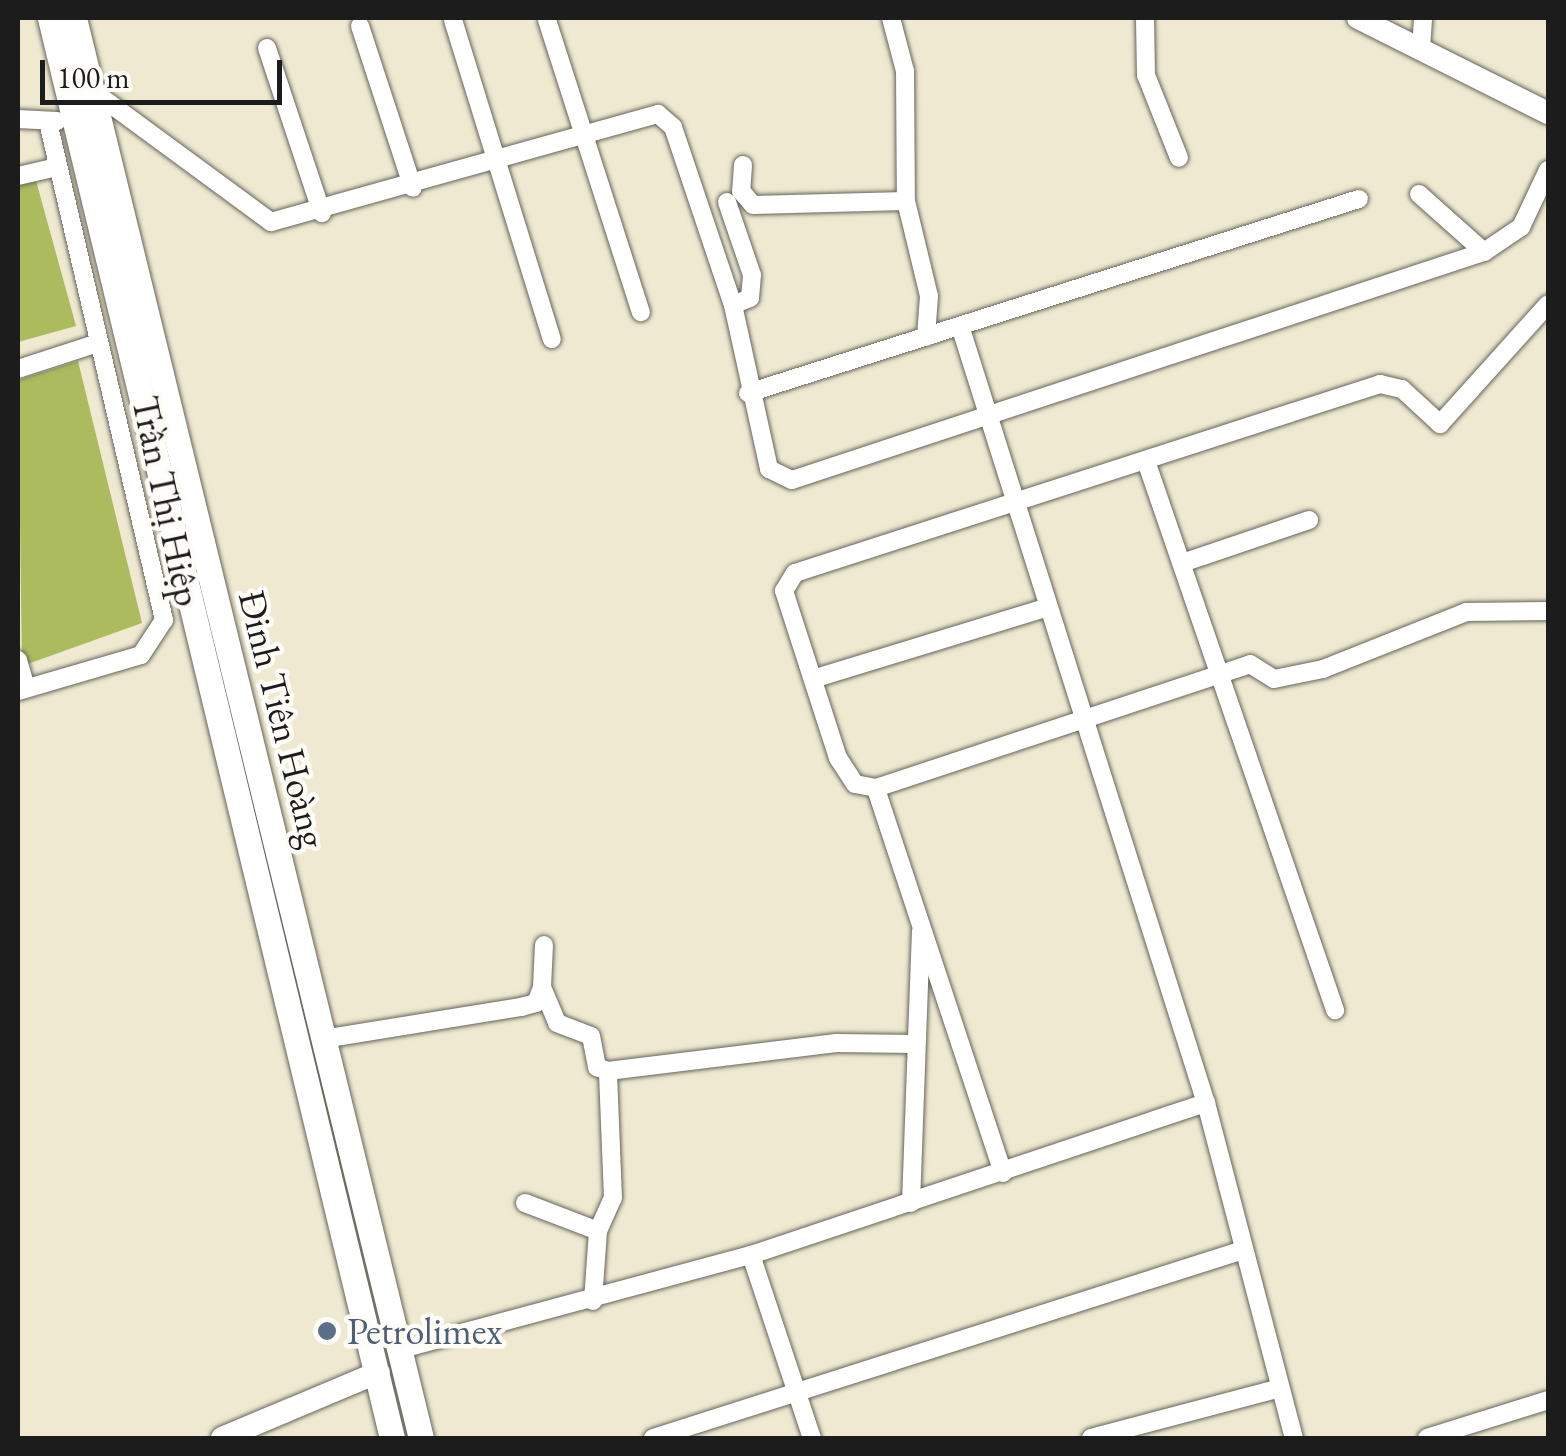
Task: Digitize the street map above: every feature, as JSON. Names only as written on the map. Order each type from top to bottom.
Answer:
[{"type":"highway","name":"Đinh Tiên Hoàng","points":[[50,18],[61,120],[392,1438]]},
{"type":"highway","name":"Đinh Tiên Hoàng","points":[[74,18],[421,1438]]},
{"type":"highway","points":[[378,1372],[402,1349]]},
{"type":"main road","points":[[1358,18],[1548,113]]},
{"type":"main road","points":[[222,1438],[378,1372]]},
{"type":"street","points":[[891,18],[905,71],[906,201],[923,245],[926,337]]},
{"type":"street","points":[[1145,18],[1146,74],[1178,158]]},
{"type":"street","points":[[1420,48],[1423,18]]},
{"type":"street","points":[[454,20],[552,340]]},
{"type":"street","points":[[547,20],[641,312]]},
{"type":"street","points":[[360,26],[414,188]]},
{"type":"street","points":[[267,48],[322,213]]},
{"type":"street","points":[[90,89],[270,222],[322,213],[414,188],[658,114],[674,127],[734,305],[748,394],[769,469],[792,480],[1484,252],[1521,227],[1548,170]]},
{"type":"street","points":[[18,119],[61,120],[56,167],[98,344],[18,369]]},
{"type":"street","points":[[743,165],[741,191],[752,205],[906,201]]},
{"type":"street","points":[[18,176],[56,167]]},
{"type":"street","points":[[1418,194],[1484,252]]},
{"type":"street","points":[[748,394],[1359,199]]},
{"type":"street","points":[[727,202],[752,275],[750,298],[734,305]]},
{"type":"street","points":[[1548,304],[1440,424],[1402,390],[1380,384],[795,573],[784,591],[816,678],[838,758],[855,784],[876,788],[1082,723],[1250,664],[1274,679],[1324,670],[1466,612],[1548,611]]},
{"type":"street","points":[[961,329],[1082,723],[1206,1103],[1277,1389],[1294,1438]]},
{"type":"street","name":"Trần Thị Hiệp","points":[[22,689],[141,656],[162,636],[98,344]]},
{"type":"street","points":[[1146,460],[1185,562],[1219,676],[1335,1010]]},
{"type":"street","points":[[1185,562],[1310,520]]},
{"type":"street","points":[[816,678],[1048,607]]},
{"type":"street","points":[[18,660],[22,689]]},
{"type":"street","points":[[876,788],[1003,1173]]},
{"type":"street","points":[[911,1203],[922,920]]},
{"type":"street","points":[[323,1040],[536,1003],[542,987],[544,945]]},
{"type":"street","points":[[542,987],[557,1023],[591,1036],[597,1067],[608,1071],[836,1042],[916,1044]]},
{"type":"street","points":[[592,1301],[598,1230],[612,1198],[608,1071]]},
{"type":"street","points":[[402,1349],[751,1256],[1206,1103]]},
{"type":"street","points":[[525,1203],[598,1230]]},
{"type":"street","points":[[652,1438],[1243,1250]]},
{"type":"street","points":[[751,1256],[812,1438]]},
{"type":"street","points":[[1091,1438],[1277,1389]]},
{"type":"street","points":[[1428,1438],[1548,1400]]},
{"type":"green space","points":[[35,177],[76,326],[18,342],[18,182]]},
{"type":"green space","points":[[78,361],[142,623],[22,666],[18,380]]},
{"type":"place","name":"Petrolimex","points":[[327,1331]]}]
